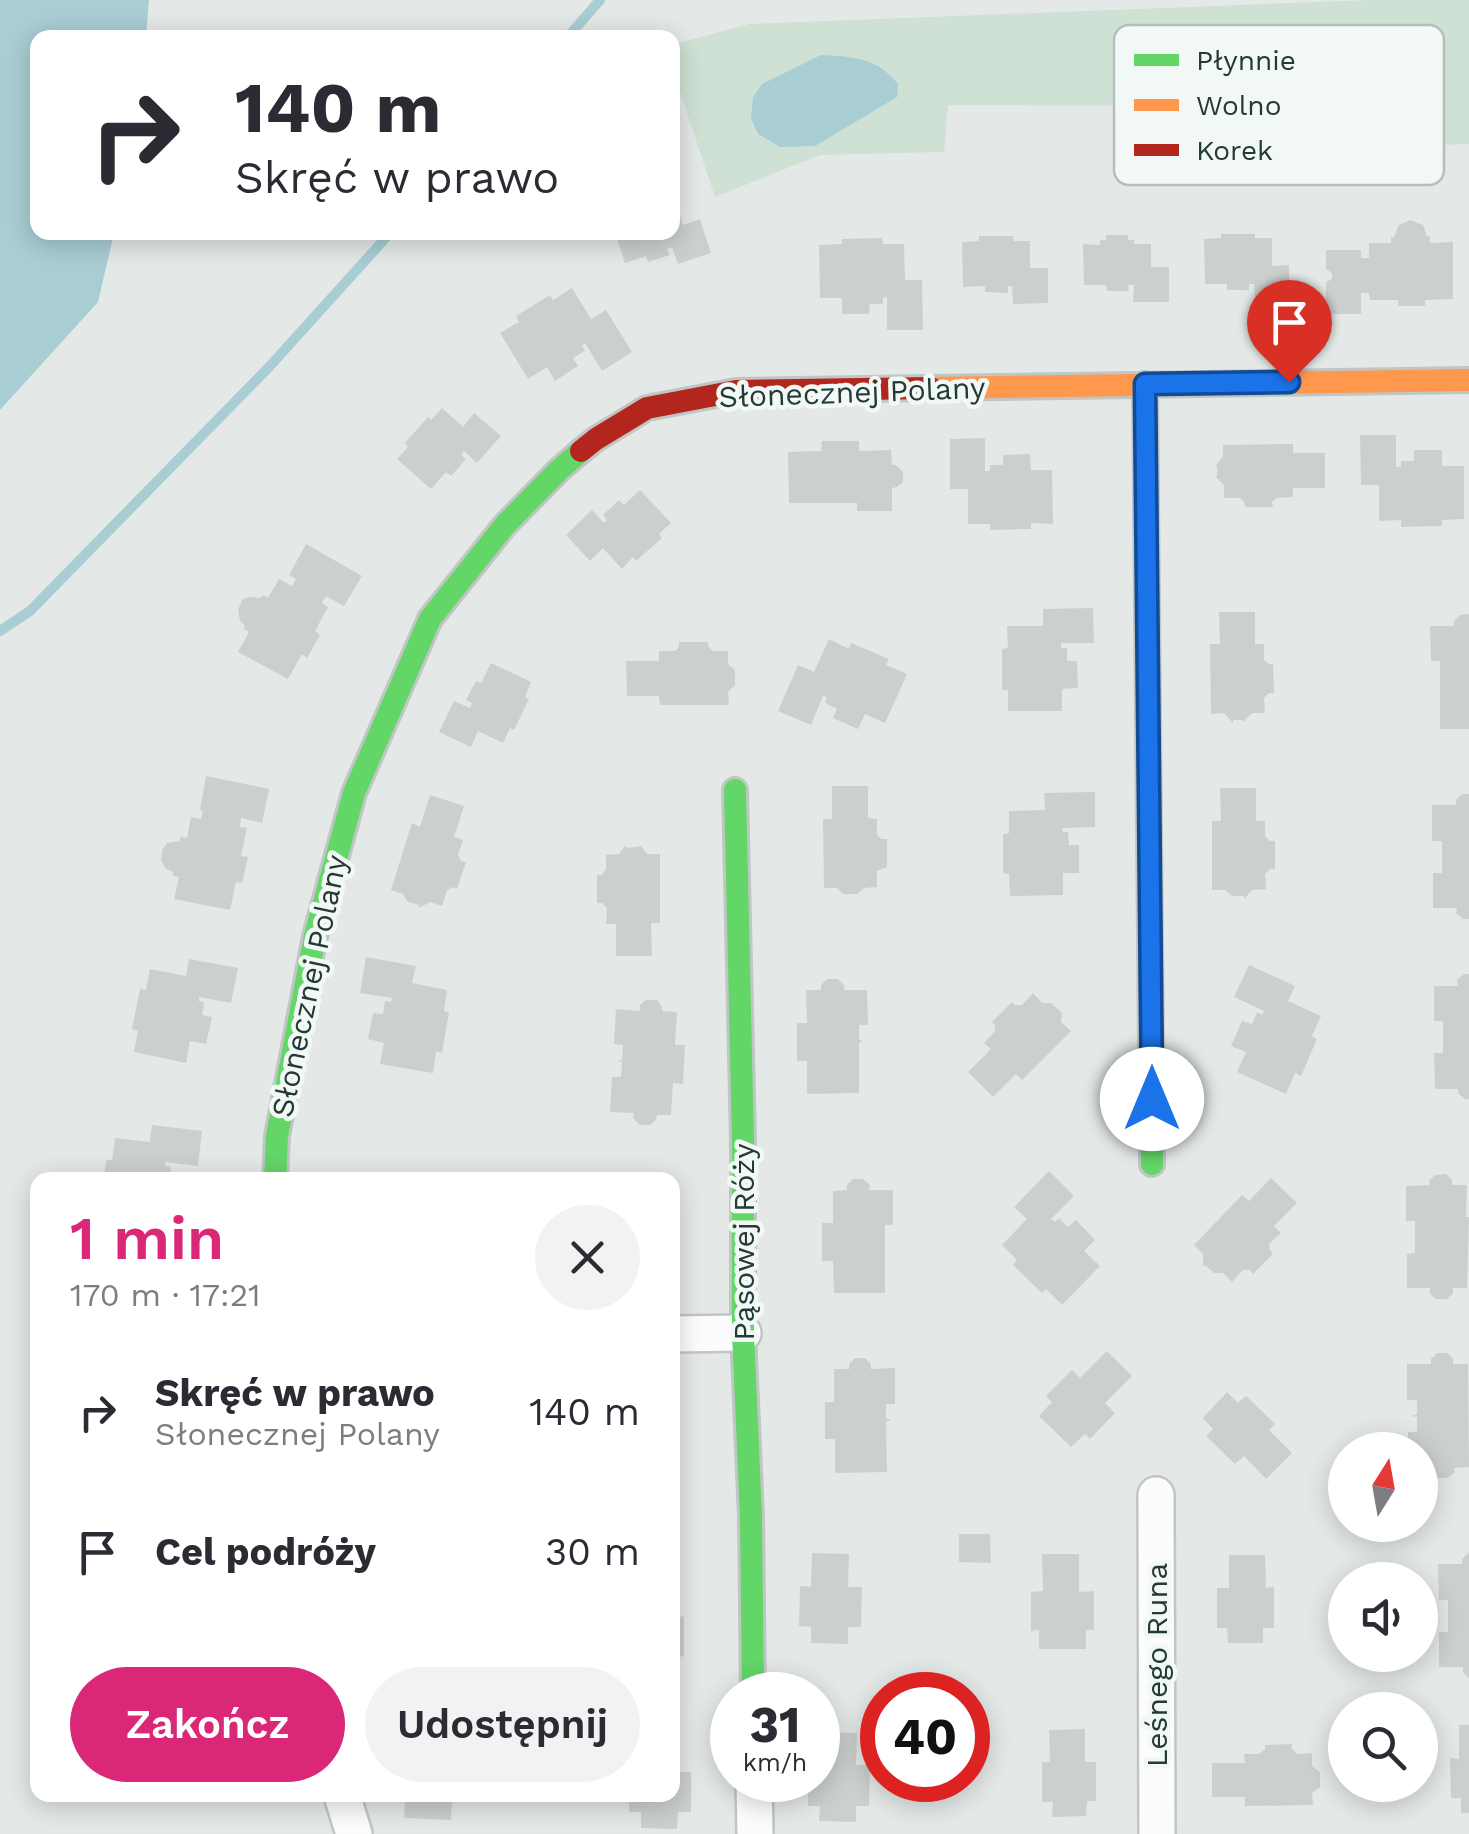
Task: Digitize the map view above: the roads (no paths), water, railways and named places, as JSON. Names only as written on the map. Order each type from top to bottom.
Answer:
[{"type":"street","name":"Słonecznej Polany","points":[[275,1172],[277,1136],[315,936],[354,793],[430,620],[505,525],[559,470],[596,440],[647,408],[756,391],[1469,380]]},
{"type":"street","points":[[1145,384],[1152,1164]]},
{"type":"street","name":"Pąsowej Róży","points":[[735,790],[743,1333],[752,1517],[753,1672]]},
{"type":"street","points":[[680,1334],[743,1333]]},
{"type":"street","name":"Leśnego Runa","points":[[1156,1495],[1157,1834]]},
{"type":"street","points":[[344,1802],[354,1834]]},
{"type":"street","points":[[754,1802],[755,1834]]},
{"type":"water","points":[[0,0],[149,0],[147,30],[30,30],[30,240],[112,240],[98,302],[0,410]]},
{"type":"water","points":[[821,55],[873,63],[898,84],[897,97],[815,146],[780,147],[758,134],[751,118],[753,97],[762,84]]},
{"type":"waterway","points":[[574,30],[600,0]]},
{"type":"waterway","points":[[0,631],[30,611],[270,366],[384,240]]}]
